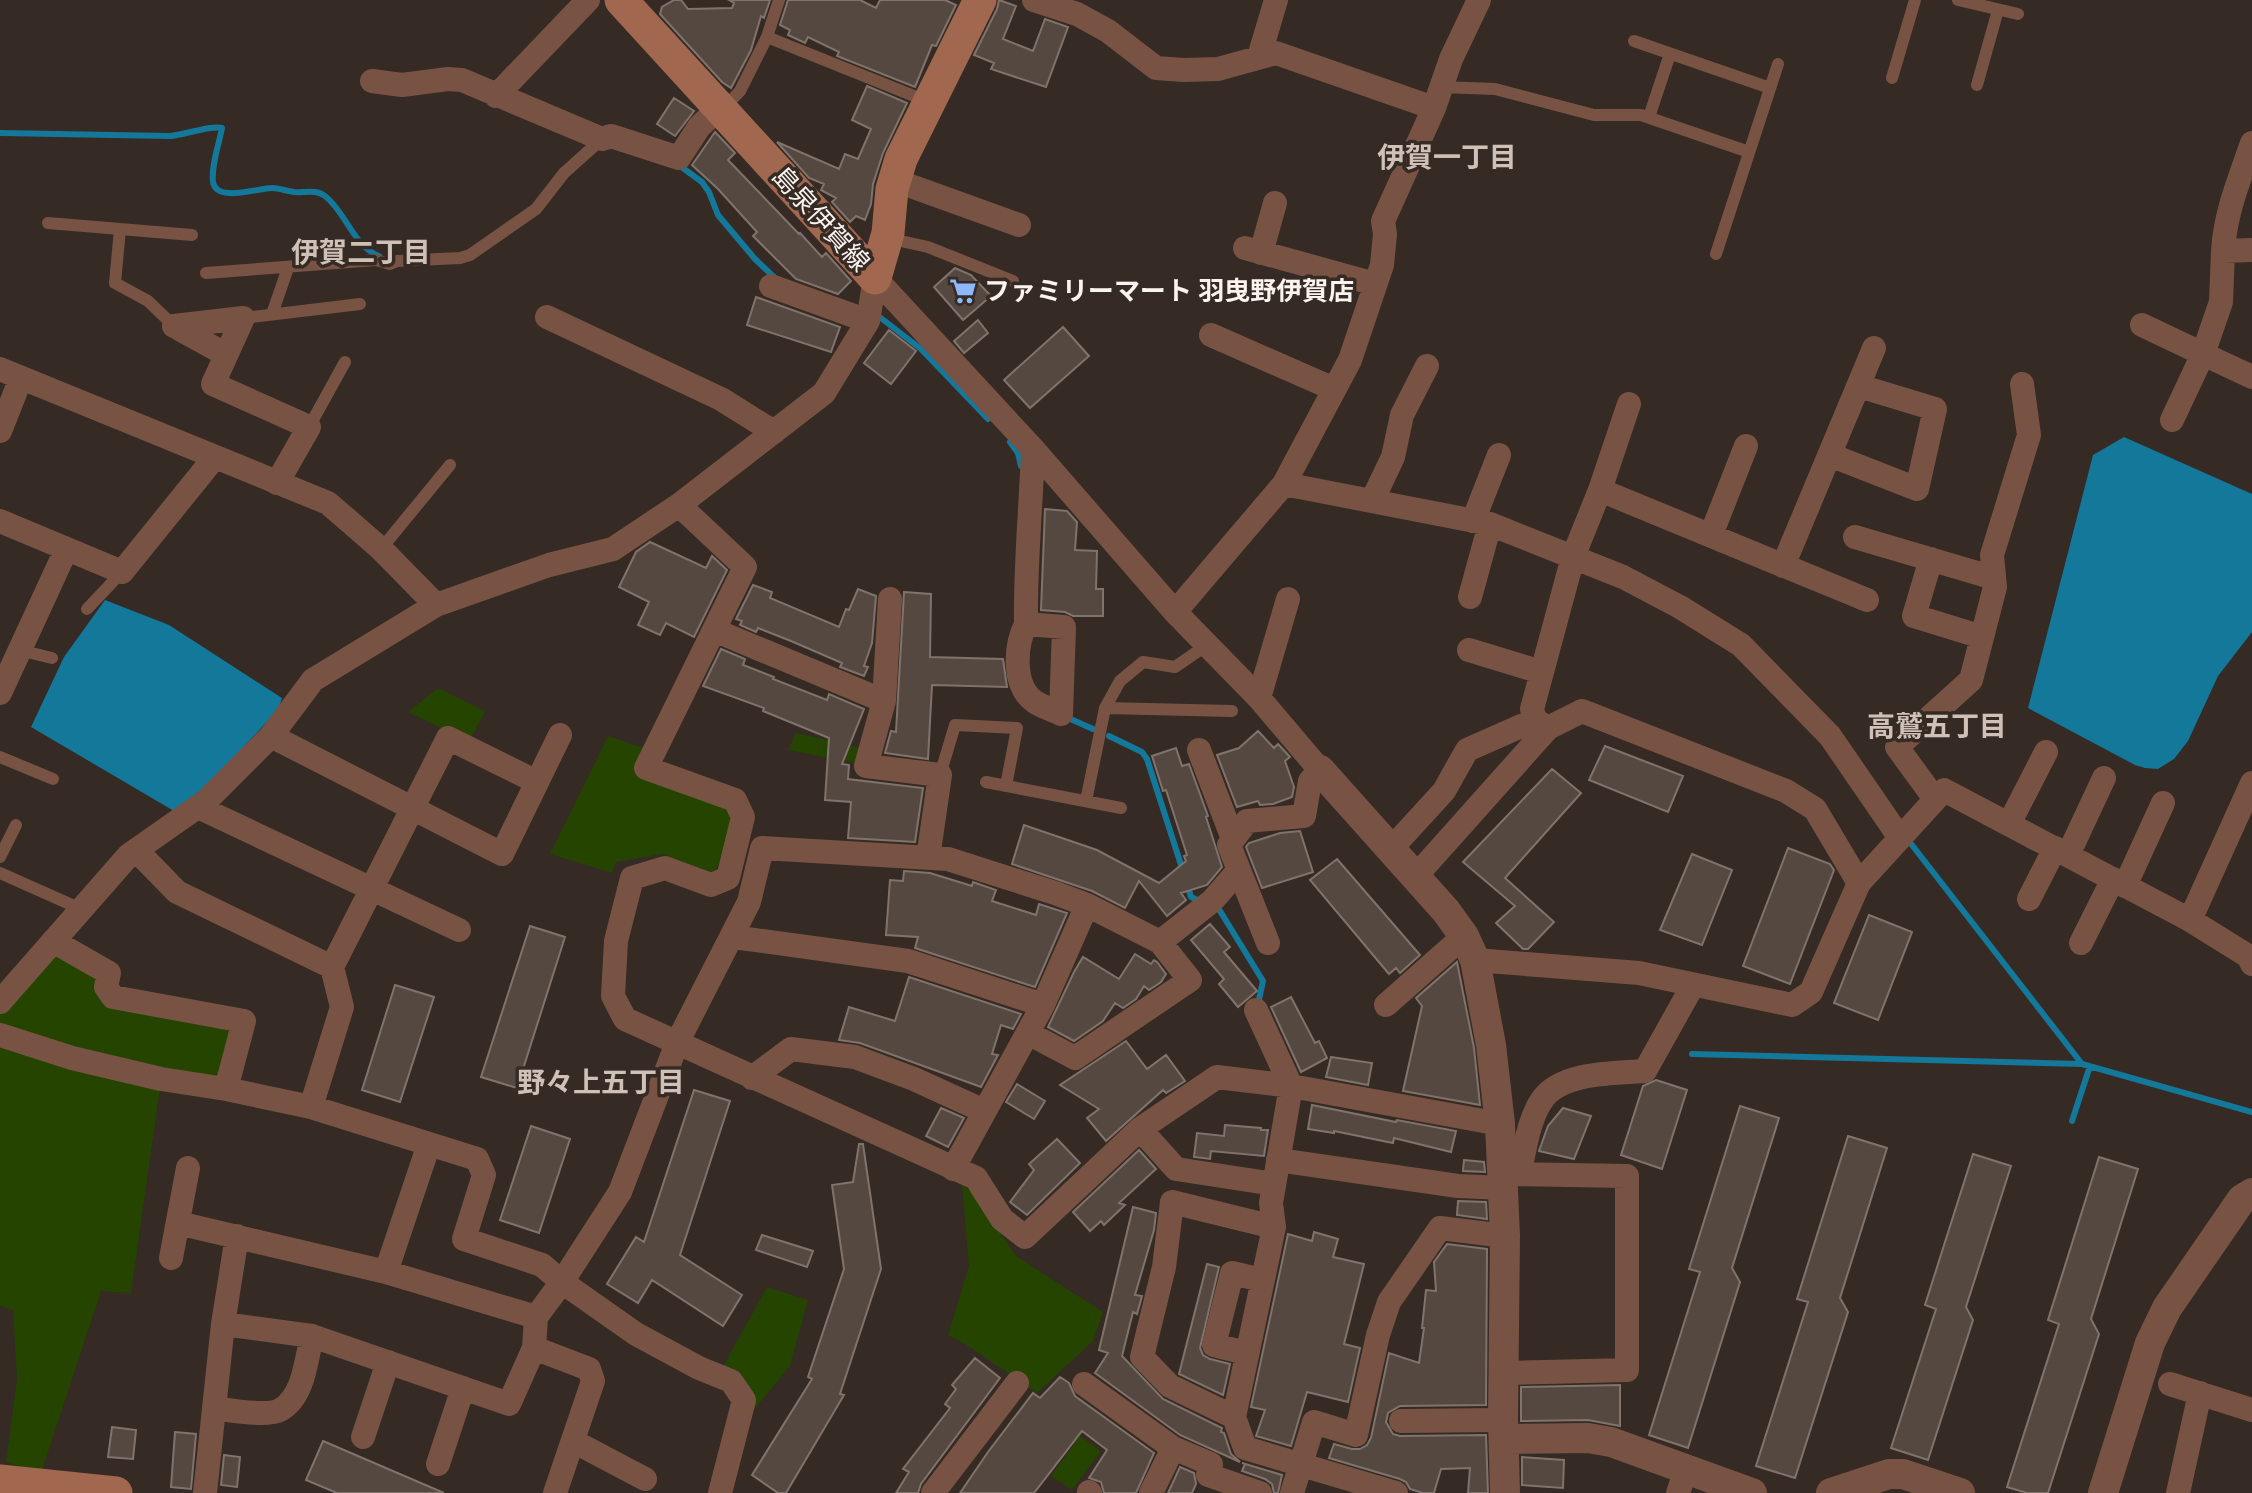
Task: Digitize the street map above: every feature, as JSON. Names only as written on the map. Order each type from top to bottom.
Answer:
[{"type":"main road","name":"島泉伊賀線","points":[[621,0],[875,278]]},
{"type":"main road","name":"島泉伊賀線","points":[[875,278],[887,238],[894,180],[901,159],[980,0]]},
{"type":"main road","points":[[0,1481],[116,1493]]},
{"type":"street","points":[[495,96],[588,0]]},
{"type":"street","points":[[1034,0],[1077,14],[1108,31],[1156,68],[1218,68],[1276,53],[1438,97]]},
{"type":"street","points":[[1259,57],[1276,0]]},
{"type":"street","points":[[1175,612],[1284,484],[1350,360],[1382,265],[1385,234],[1383,221],[1438,97],[1451,59],[1479,0]]},
{"type":"street","points":[[372,81],[402,85],[461,80],[602,139],[611,136],[679,158],[699,127],[720,109]]},
{"type":"street","points":[[2172,420],[2203,354],[2221,302],[2223,251],[2230,206],[2252,143]]},
{"type":"street","points":[[894,180],[1019,225]]},
{"type":"street","points":[[1275,203],[1253,251],[1375,284]]},
{"type":"street","points":[[2223,251],[2252,250]]},
{"type":"street","points":[[0,1002],[129,855],[198,807],[271,736],[313,680],[436,605],[550,565],[613,549],[679,505],[824,393],[868,321],[875,278]]},
{"type":"street","points":[[875,278],[1033,449],[1175,612],[1259,698],[1446,911],[1470,948],[1491,1045],[1509,1179],[1505,1236],[1505,1493]]},
{"type":"street","points":[[771,286],[868,321]]},
{"type":"street","points":[[547,317],[722,399],[775,432]]},
{"type":"street","points":[[174,326],[243,318]]},
{"type":"street","points":[[243,318],[213,384],[309,427],[277,483]]},
{"type":"street","points":[[2142,325],[2252,377]]},
{"type":"street","points":[[174,326],[225,354]]},
{"type":"street","points":[[1211,335],[1334,389]]},
{"type":"street","points":[[1783,566],[1874,348]]},
{"type":"street","points":[[1372,501],[1393,457],[1402,415],[1427,366]]},
{"type":"street","points":[[0,430],[11,373],[328,503],[381,550],[436,605]]},
{"type":"street","points":[[1936,799],[1897,747],[1971,680],[1995,587],[1992,555],[2029,435],[2022,384]]},
{"type":"street","points":[[1830,455],[1917,489],[1935,409],[1859,386]]},
{"type":"street","points":[[1542,724],[1532,709],[1541,671],[1573,557],[1600,490],[1629,404]]},
{"type":"street","points":[[1711,536],[1746,446]]},
{"type":"street","points":[[1026,624],[1025,581],[1031,526],[1033,449]]},
{"type":"street","points":[[1470,597],[1482,523],[1499,455]]},
{"type":"street","points":[[0,521],[122,572],[215,457]]},
{"type":"street","points":[[1284,484],[1482,523],[1623,577],[1680,607],[1741,645],[1830,736],[1900,838]]},
{"type":"street","points":[[1600,490],[1867,600]]},
{"type":"street","points":[[679,505],[745,567],[646,768],[735,800],[743,817],[728,878],[710,885],[665,868],[632,877],[616,941],[613,996],[625,1018],[976,1178],[1002,1219],[1025,1237],[1140,1129],[1217,1077],[1292,1086],[1500,1124]]},
{"type":"street","points":[[1855,537],[1994,578]]},
{"type":"street","points":[[0,693],[10,647],[66,550]]},
{"type":"street","points":[[1931,559],[1914,616],[1982,638]]},
{"type":"street","points":[[890,598],[884,701],[866,766],[940,775],[928,858]]},
{"type":"street","points":[[1259,698],[1288,599]]},
{"type":"street","points":[[714,630],[884,701]]},
{"type":"street","points":[[1469,650],[1541,671]]},
{"type":"street","points":[[1391,850],[1444,791],[1467,750],[1582,711],[1786,791],[1815,809],[1859,883]]},
{"type":"street","points":[[1415,877],[1542,724]]},
{"type":"street","points":[[271,736],[502,854],[561,735]]},
{"type":"street","points":[[311,1107],[342,1007],[332,967],[448,738],[537,782]]},
{"type":"street","points":[[1199,750],[1234,839]]},
{"type":"street","points":[[2009,824],[2046,752]]},
{"type":"street","points":[[1268,943],[1229,845],[1247,821],[1304,816],[1310,781],[1320,770]]},
{"type":"street","points":[[2028,899],[2061,852],[2104,778]]},
{"type":"street","points":[[2190,920],[2252,783]]},
{"type":"street","points":[[1386,1004],[1470,948],[1639,973],[1792,1005],[1811,992],[1859,883],[1944,790],[2251,955]]},
{"type":"street","points":[[2081,943],[2163,803]]},
{"type":"street","points":[[198,807],[459,930]]},
{"type":"street","points":[[223,1324],[312,1336],[509,1404],[534,1348],[536,1317],[620,1192],[677,1043],[749,902],[762,848],[948,859],[1087,905],[1160,942],[1190,980],[1075,1058],[1028,1033]]},
{"type":"street","points":[[136,850],[177,892],[332,967]]},
{"type":"street","points":[[1160,942],[1212,901],[1239,870]]},
{"type":"street","points":[[953,1169],[1044,1005],[1087,905]]},
{"type":"street","points":[[733,937],[908,961],[1044,1005]]},
{"type":"street","points":[[53,941],[109,973],[106,987],[113,997],[244,1021],[226,1089]]},
{"type":"street","points":[[1509,1179],[1542,1099],[1557,1086],[1588,1075],[1645,1071],[1693,985]]},
{"type":"street","points":[[1233,1484],[1245,1448],[1234,1417],[1274,1227],[1271,1202],[1292,1086],[1256,1010]]},
{"type":"street","points":[[0,1035],[72,1058],[148,1076],[311,1107],[477,1159],[484,1175],[464,1239],[542,1265],[636,1334],[699,1368],[732,1381],[744,1400],[720,1493]]},
{"type":"street","points":[[752,1078],[790,1049],[855,1057],[914,1079],[984,1111]]},
{"type":"street","points":[[1140,1129],[1176,1169],[1276,1172],[1458,1186],[1509,1179],[1627,1176],[1627,1370],[1504,1373]]},
{"type":"street","points":[[386,1272],[429,1144]]},
{"type":"street","points":[[171,1258],[188,1168]]},
{"type":"street","points":[[2103,1493],[2150,1343],[2167,1308],[2242,1199],[2252,1193]]},
{"type":"street","points":[[1234,1417],[1170,1386],[1142,1357],[1164,1267],[1172,1202],[1274,1227]]},
{"type":"street","points":[[178,1223],[386,1272],[536,1317]]},
{"type":"street","points":[[1292,1493],[1314,1422],[1356,1434],[1378,1335],[1389,1302],[1440,1228],[1505,1236]]},
{"type":"street","points":[[205,1493],[223,1324],[237,1236]]},
{"type":"street","points":[[1246,1353],[1214,1345],[1232,1273],[1262,1280]]},
{"type":"street","points":[[214,1408],[264,1413],[279,1411],[297,1394],[312,1336]]},
{"type":"street","points":[[534,1348],[589,1369],[593,1381],[555,1493]]},
{"type":"street","points":[[363,1437],[388,1362]]},
{"type":"street","points":[[933,1493],[1017,1383]]},
{"type":"street","points":[[1084,1384],[1173,1448],[1211,1464],[1208,1475],[1260,1493]]},
{"type":"street","points":[[2170,1384],[2252,1410]]},
{"type":"street","points":[[438,1465],[463,1388]]},
{"type":"street","points":[[2178,1493],[2200,1394]]},
{"type":"street","points":[[1401,1421],[1611,1442],[1682,1481],[1752,1493]]},
{"type":"street","points":[[573,1441],[645,1479]]},
{"type":"street","points":[[1151,1493],[1173,1448]]},
{"type":"street","points":[[1245,1448],[1396,1493]]},
{"type":"street","points":[[1831,1493],[1874,1485],[1889,1474],[1903,1474],[1960,1493]]},
{"type":"lane","points":[[720,109],[740,91],[767,37],[779,0]]},
{"type":"lane","points":[[1892,78],[1915,0]]},
{"type":"lane","points":[[1958,0],[2018,14]]},
{"type":"lane","points":[[1977,85],[1998,10]]},
{"type":"lane","points":[[767,37],[929,102]]},
{"type":"lane","points":[[1634,41],[1770,88]]},
{"type":"lane","points":[[1648,117],[1670,54]]},
{"type":"lane","points":[[1716,254],[1778,64]]},
{"type":"lane","points":[[1438,97],[1495,89],[1594,115],[1641,115],[1749,152]]},
{"type":"lane","points":[[206,273],[376,260],[390,264],[397,261],[460,258],[470,255],[536,209],[564,173],[602,139]]},
{"type":"lane","points":[[48,223],[191,235]]},
{"type":"lane","points":[[120,229],[115,283],[148,301],[174,326]]},
{"type":"lane","points":[[887,238],[911,241],[1013,281]]},
{"type":"lane","points":[[272,314],[288,268]]},
{"type":"lane","points":[[243,318],[360,304]]},
{"type":"lane","points":[[309,427],[345,362]]},
{"type":"lane","points":[[381,550],[450,465]]},
{"type":"lane","points":[[87,609],[122,572]]},
{"type":"lane","points":[[1086,801],[1105,708],[1120,681],[1143,662],[1175,667],[1207,645]]},
{"type":"lane","points":[[10,647],[52,658]]},
{"type":"lane","points":[[1105,708],[1231,711]]},
{"type":"lane","points":[[940,775],[955,725],[1017,728],[1006,786]]},
{"type":"lane","points":[[0,757],[53,779]]},
{"type":"lane","points":[[986,782],[1121,808]]},
{"type":"lane","points":[[0,858],[16,825]]},
{"type":"lane","points":[[0,873],[81,909]]},
{"type":"green space","points":[[438,688],[485,711],[469,742],[408,712]]},
{"type":"green space","points":[[796,733],[862,748],[856,763],[788,750]]},
{"type":"green space","points":[[608,736],[649,750],[638,777],[729,809],[733,822],[717,868],[711,872],[663,854],[616,862],[612,873],[550,854]]},
{"type":"green space","points":[[54,949],[102,977],[99,988],[237,1026],[222,1082],[0,1028],[0,1010]]},
{"type":"green space","points":[[0,1043],[160,1088],[131,1293],[101,1291],[41,1473],[6,1462],[17,1380],[13,1310],[0,1306]]},
{"type":"green space","points":[[962,1184],[973,1193],[1016,1256],[1103,1312],[1093,1341],[1037,1393],[948,1335],[969,1266]]},
{"type":"green space","points":[[767,1287],[808,1300],[790,1366],[747,1418],[721,1370]]},
{"type":"green space","points":[[1080,1436],[1101,1451],[1072,1490],[1051,1476]]},
{"type":"water","points":[[2124,437],[2252,494],[2252,632],[2218,676],[2188,741],[2174,759],[2158,769],[2135,765],[2028,708],[2093,455]]},
{"type":"water","points":[[105,600],[169,625],[282,698],[278,710],[210,783],[174,811],[31,727],[64,657]]},
{"type":"building","points":[[674,0],[681,0],[688,9],[732,8],[734,3],[729,0],[770,0],[764,18],[761,16],[751,50],[731,88],[722,82],[660,14],[662,7]]},
{"type":"building","points":[[788,0],[860,0],[876,8],[880,0],[945,0],[956,5],[936,46],[932,45],[915,87],[837,56],[839,52],[808,37],[805,43],[788,35],[790,30],[780,25]]},
{"type":"building","points":[[999,0],[1016,6],[1003,39],[1033,51],[1045,19],[1068,27],[1046,87],[991,69],[994,63],[974,55]]},
{"type":"building","points":[[867,86],[907,103],[883,153],[865,220],[856,216],[850,222],[832,202],[836,198],[821,190],[824,184],[809,178],[777,142],[839,169],[845,154],[858,159],[871,129],[852,120]]},
{"type":"building","points":[[674,98],[694,111],[675,136],[657,124]]},
{"type":"building","points":[[715,132],[735,153],[728,160],[822,257],[826,253],[851,281],[838,294],[796,279],[753,236],[757,232],[718,189],[692,165]]},
{"type":"building","name":"ファミリーマート 羽曳野伊賀店","points":[[955,268],[971,275],[991,296],[963,320],[934,287]]},
{"type":"building","points":[[756,297],[840,327],[831,352],[747,325]]},
{"type":"building","points":[[978,320],[988,333],[964,353],[954,341]]},
{"type":"building","points":[[1063,327],[1089,356],[1030,408],[1004,380]]},
{"type":"building","points":[[889,330],[916,351],[891,384],[864,363]]},
{"type":"building","points":[[1045,509],[1067,511],[1077,522],[1075,550],[1097,551],[1096,589],[1103,589],[1103,616],[1073,616],[1065,612],[1041,610]]},
{"type":"building","points":[[650,542],[706,568],[712,556],[727,570],[694,637],[666,623],[660,635],[638,625],[649,602],[619,587],[636,552]]},
{"type":"building","points":[[753,585],[772,592],[770,598],[839,627],[858,589],[876,596],[872,643],[864,666],[868,667],[864,676],[840,667],[842,663],[791,641],[758,628],[756,632],[740,625],[742,621],[736,619]]},
{"type":"building","points":[[904,592],[931,594],[930,657],[1003,659],[1007,687],[932,685],[928,759],[885,753],[891,731],[896,732]]},
{"type":"building","points":[[721,649],[745,659],[743,665],[774,677],[773,679],[827,700],[829,694],[864,709],[842,764],[849,765],[848,779],[923,788],[915,842],[848,838],[851,802],[825,800],[829,738],[763,711],[764,708],[703,686]]},
{"type":"building","points":[[1258,731],[1274,748],[1278,744],[1290,757],[1285,761],[1294,787],[1292,797],[1273,804],[1260,805],[1258,801],[1237,807],[1217,755],[1239,748]]},
{"type":"building","points":[[1605,746],[1683,776],[1668,812],[1589,780]]},
{"type":"building","points":[[1176,748],[1182,766],[1189,764],[1208,816],[1206,817],[1222,867],[1207,885],[1181,893],[1186,900],[1167,916],[1139,881],[1125,908],[1092,891],[1012,864],[1024,825],[1097,850],[1159,883],[1186,861],[1184,856],[1187,855],[1152,756]]},
{"type":"building","points":[[1552,769],[1581,793],[1505,878],[1554,922],[1528,949],[1523,949],[1496,923],[1515,906],[1463,862]]},
{"type":"building","points":[[1300,831],[1313,872],[1262,888],[1246,847],[1249,843],[1280,833]]},
{"type":"building","points":[[1788,848],[1830,864],[1834,870],[1790,984],[1743,966]]},
{"type":"building","points":[[1692,854],[1732,870],[1702,945],[1660,930]]},
{"type":"building","points":[[1337,859],[1420,955],[1400,973],[1396,968],[1389,974],[1310,880]]},
{"type":"building","points":[[904,871],[930,873],[972,886],[973,882],[996,890],[992,901],[1036,915],[1039,904],[1067,913],[1035,987],[915,948],[918,937],[886,935],[890,880],[903,881]]},
{"type":"building","points":[[1869,915],[1912,932],[1878,1020],[1834,1003]]},
{"type":"building","points":[[1210,924],[1230,947],[1224,952],[1257,991],[1238,1007],[1219,984],[1224,979],[1191,940]]},
{"type":"building","points":[[530,926],[565,937],[517,1088],[481,1077]]},
{"type":"building","points":[[1135,954],[1151,964],[1154,960],[1157,962],[1166,974],[1161,982],[1149,990],[1144,986],[1136,999],[1123,1008],[1115,1003],[1103,1021],[1074,1041],[1048,1027],[1083,957],[1119,979]]},
{"type":"building","points":[[1457,962],[1474,1048],[1480,1105],[1403,1091],[1422,1006],[1416,998]]},
{"type":"building","points":[[909,977],[1021,1014],[1013,1029],[1001,1025],[992,1054],[998,1055],[981,1087],[860,1043],[839,1040],[849,1007],[895,1021]]},
{"type":"building","points":[[395,985],[434,997],[400,1102],[362,1090]]},
{"type":"building","points":[[1291,997],[1315,1043],[1319,1041],[1327,1058],[1301,1072],[1271,1007]]},
{"type":"building","points":[[1126,1041],[1147,1069],[1166,1055],[1185,1081],[1166,1093],[1163,1090],[1106,1141],[1087,1118],[1099,1109],[1060,1085]]},
{"type":"building","points":[[1331,1057],[1372,1063],[1368,1085],[1326,1077]]},
{"type":"building","points":[[1656,1080],[1687,1090],[1662,1169],[1621,1155],[1643,1086]]},
{"type":"building","points":[[1017,1084],[1045,1101],[1034,1119],[1006,1102]]},
{"type":"building","points":[[694,1090],[730,1101],[680,1255],[742,1295],[723,1326],[652,1280],[638,1303],[607,1284],[636,1237],[644,1242]]},
{"type":"building","points":[[1312,1105],[1456,1131],[1451,1152],[1394,1138],[1393,1143],[1334,1131],[1308,1129]]},
{"type":"building","points":[[1740,1106],[1779,1118],[1732,1268],[1740,1282],[1688,1448],[1649,1435],[1700,1272],[1689,1269]]},
{"type":"building","points":[[941,1108],[964,1118],[948,1147],[926,1136]]},
{"type":"building","points":[[1563,1108],[1591,1116],[1574,1159],[1539,1151],[1548,1126]]},
{"type":"building","points":[[1225,1125],[1268,1130],[1264,1156],[1211,1151],[1210,1159],[1194,1157],[1197,1133],[1224,1136]]},
{"type":"building","points":[[531,1126],[570,1139],[539,1233],[500,1220]]},
{"type":"building","points":[[1848,1136],[1887,1148],[1840,1298],[1848,1312],[1795,1478],[1756,1466],[1808,1302],[1797,1299]]},
{"type":"building","points":[[1057,1139],[1080,1163],[1027,1215],[1010,1202],[1034,1170],[1029,1164]]},
{"type":"building","points":[[859,1144],[863,1144],[881,1269],[840,1394],[844,1395],[786,1493],[778,1493],[752,1475],[812,1379],[808,1377],[844,1269],[832,1185],[853,1182]]},
{"type":"building","points":[[1139,1150],[1156,1169],[1119,1203],[1125,1205],[1104,1225],[1101,1221],[1090,1231],[1073,1212]]},
{"type":"building","points":[[1973,1154],[2011,1166],[1966,1307],[1973,1320],[1928,1460],[1891,1448],[1936,1309],[1925,1305]]},
{"type":"building","points":[[2099,1157],[2138,1169],[2091,1319],[2099,1334],[2048,1493],[2027,1493],[2007,1487],[2059,1324],[2048,1320]]},
{"type":"building","points":[[1464,1160],[1484,1162],[1485,1172],[1463,1171]]},
{"type":"building","points":[[1458,1201],[1486,1202],[1487,1219],[1457,1215]]},
{"type":"building","points":[[1133,1207],[1156,1213],[1154,1230],[1135,1295],[1142,1296],[1137,1314],[1133,1312],[1122,1356],[1163,1399],[1222,1428],[1221,1432],[1224,1433],[1231,1454],[1240,1462],[1180,1435],[1095,1373],[1108,1353],[1099,1350]]},
{"type":"building","points":[[1314,1232],[1338,1239],[1333,1257],[1364,1264],[1344,1344],[1360,1348],[1348,1402],[1307,1392],[1291,1446],[1256,1436],[1265,1410],[1251,1407],[1288,1234],[1312,1241]]},
{"type":"building","points":[[762,1235],[813,1251],[807,1267],[756,1250]]},
{"type":"building","points":[[1447,1244],[1487,1249],[1486,1405],[1400,1406],[1388,1413],[1386,1422],[1393,1434],[1400,1436],[1486,1435],[1488,1493],[1468,1493],[1470,1468],[1441,1469],[1434,1493],[1423,1493],[1410,1489],[1406,1482],[1400,1479],[1329,1458],[1334,1444],[1360,1449],[1367,1445],[1371,1438],[1389,1353],[1419,1363],[1426,1290],[1436,1291],[1434,1262]]},
{"type":"building","points":[[1207,1264],[1219,1267],[1200,1348],[1203,1355],[1210,1359],[1230,1364],[1223,1395],[1179,1374]]},
{"type":"building","points":[[975,1358],[1000,1378],[921,1484],[918,1493],[896,1493],[909,1472],[903,1469],[950,1408],[945,1404],[956,1389],[952,1385]]},
{"type":"building","points":[[1060,1377],[1069,1383],[1075,1396],[1154,1453],[1136,1493],[1104,1493],[1101,1482],[1089,1478],[1107,1450],[1082,1431],[1034,1493],[960,1493],[1033,1393],[1040,1398]]},
{"type":"building","points":[[1620,1385],[1620,1426],[1588,1420],[1521,1421],[1521,1387]]},
{"type":"building","points":[[112,1427],[136,1430],[133,1459],[108,1457]]},
{"type":"building","points":[[175,1432],[196,1434],[191,1489],[171,1487]]},
{"type":"building","points":[[323,1441],[444,1493],[337,1493],[306,1480]]},
{"type":"building","points":[[224,1455],[240,1457],[237,1487],[221,1485]]},
{"type":"building","points":[[1522,1457],[1564,1460],[1563,1488],[1522,1485]]},
{"type":"building","points":[[1242,1463],[1282,1475],[1278,1493],[1274,1493],[1272,1484],[1265,1479],[1242,1471],[1245,1464]]},
{"type":"building","points":[[1180,1467],[1194,1473],[1196,1484],[1192,1493],[1168,1493]]},
{"type":"waterway","points":[[0,133],[170,136],[222,128],[213,169],[216,188],[229,193],[272,188],[321,194],[339,211],[363,245],[379,256]]},
{"type":"waterway","points":[[680,166],[702,182],[718,215],[775,278]]},
{"type":"waterway","points":[[877,315],[921,349],[988,419]]},
{"type":"waterway","points":[[1010,442],[1018,453],[1021,466]]},
{"type":"waterway","points":[[1066,717],[1093,729]]},
{"type":"waterway","points":[[1109,736],[1142,752],[1147,759],[1183,871]]},
{"type":"waterway","points":[[1912,845],[2082,1064]]},
{"type":"waterway","points":[[1187,884],[1191,897],[1200,901]]},
{"type":"waterway","points":[[1217,906],[1263,981],[1258,1004]]},
{"type":"waterway","points":[[1692,1054],[2082,1064],[2252,1112]]},
{"type":"waterway","points":[[2072,1121],[2090,1066]]},
{"type":"place","name":"ファミリーマート 羽曳野伊賀店","points":[[963,291]]},
{"type":"district","name":"伊賀一丁目","points":[[1447,157]]},
{"type":"district","name":"伊賀二丁目","points":[[361,252]]},
{"type":"district","name":"高鷲五丁目","points":[[1937,726]]},
{"type":"district","name":"野々上五丁目","points":[[601,1082]]}]
